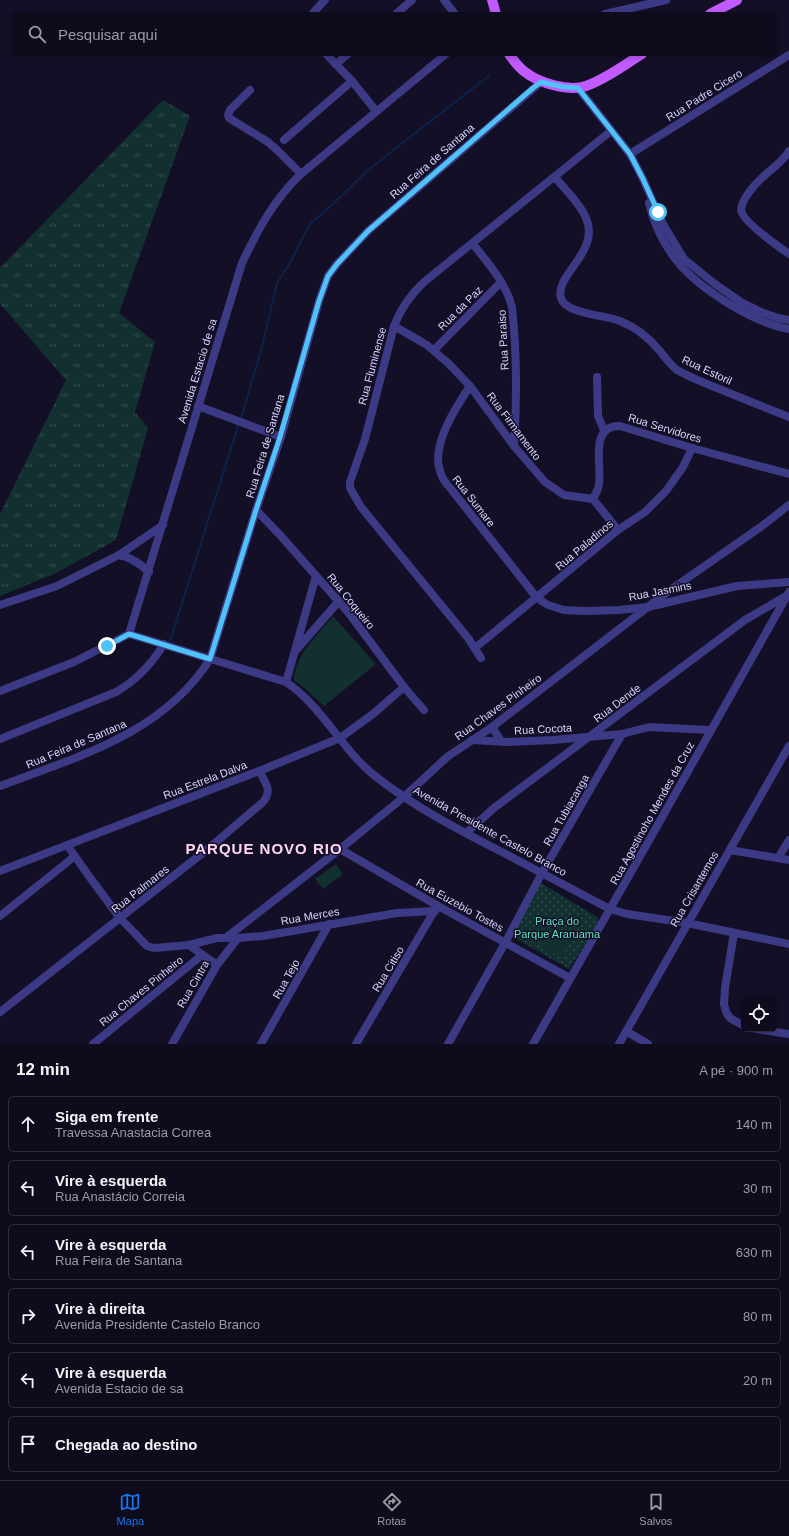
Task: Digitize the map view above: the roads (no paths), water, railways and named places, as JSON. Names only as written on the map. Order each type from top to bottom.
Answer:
[{"type":"main road","points":[[492,0],[495,12]]},
{"type":"main road","points":[[714,12],[737,0]]},
{"type":"main road","points":[[510,56],[516,64],[526,73],[541,82],[564,87],[578,88],[586,86],[602,78],[639,56]]},
{"type":"street","points":[[314,12],[325,0]]},
{"type":"street","points":[[398,12],[412,0]]},
{"type":"street","points":[[444,0],[454,12]]},
{"type":"street","points":[[613,12],[666,0]]},
{"type":"street","name":"Rua Padre Cicero","points":[[630,154],[789,55]]},
{"type":"street","points":[[328,56],[352,81],[376,111]]},
{"type":"street","points":[[336,64],[346,56]]},
{"type":"street","name":"Avenida Estacio de sa","points":[[129,634],[242,263],[256,232],[266,215],[283,192],[301,174],[444,56]]},
{"type":"street","points":[[284,140],[352,81]]},
{"type":"street","name":"Rua Feira de Santana","points":[[0,786],[96,749],[136,730],[184,693],[201,674],[210,659],[280,437],[319,301],[328,276],[337,264],[368,231],[541,82]]},
{"type":"street","points":[[578,88],[589,100],[611,131],[630,154],[670,238],[684,259],[715,284],[753,308],[778,318],[789,320]]},
{"type":"street","points":[[250,90],[230,110],[228,115],[229,118],[268,142],[301,174]]},
{"type":"street","name":"Rua Fluminense","points":[[481,658],[475,648],[401,554],[361,507],[350,488],[352,475],[365,439],[394,326],[402,307],[418,288],[611,131]]},
{"type":"street","points":[[789,151],[783,160],[756,184],[747,195],[741,207],[744,216],[759,231],[789,254]]},
{"type":"street","name":"Rua Estoril","points":[[555,177],[586,217],[589,228],[587,242],[578,263],[566,277],[561,286],[560,294],[564,304],[569,308],[578,311],[622,321],[642,334],[660,351],[668,362],[678,370],[702,382],[789,417]]},
{"type":"street","points":[[647,189],[650,207],[656,224],[676,260],[684,270],[708,289],[759,321],[776,327],[789,329]]},
{"type":"street","name":"Rua Paraiso","points":[[473,244],[501,282],[511,300],[514,325],[516,410],[514,446]]},
{"type":"street","name":"Rua da Paz","points":[[434,350],[501,282]]},
{"type":"street","name":"Rua Firmamento","points":[[394,326],[434,350],[470,386],[514,446],[545,482],[560,493],[593,499]]},
{"type":"street","points":[[597,377],[598,416],[604,430],[600,438],[599,485],[593,499],[618,530]]},
{"type":"street","name":"Rua Sumare","points":[[470,386],[456,407],[442,441],[439,451],[439,470],[443,479],[537,598]]},
{"type":"street","points":[[198,406],[280,437]]},
{"type":"street","name":"Rua Servidores","points":[[604,430],[612,426],[620,426],[692,448],[789,474]]},
{"type":"street","name":"Rua Paladinos","points":[[475,648],[618,530],[645,512],[666,491],[683,467],[692,448]]},
{"type":"street","name":"Rua Chaves Pinheiro","points":[[227,937],[404,797],[447,757],[492,727],[648,607],[789,505]]},
{"type":"street","name":"Rua Coqueiro","points":[[256,510],[339,601],[404,687],[424,710]]},
{"type":"street","points":[[0,605],[57,586],[119,555],[163,525]]},
{"type":"street","points":[[119,555],[127,556],[149,572]]},
{"type":"street","points":[[286,682],[316,576]]},
{"type":"street","name":"Rua Jasmins","points":[[537,598],[548,605],[564,610],[599,611],[648,607],[737,586],[789,582]]},
{"type":"street","name":"Rua Agostinoho Mendes da Cruz","points":[[533,1044],[787,594]]},
{"type":"street","name":"Rua Dende","points":[[466,833],[494,808],[745,620],[787,594]]},
{"type":"street","points":[[295,652],[339,601]]},
{"type":"street","points":[[0,691],[74,662],[129,634]]},
{"type":"street","name":"Avenida Presidente Castelo Branco","points":[[129,634],[286,682],[307,699],[362,765],[404,797],[466,833],[610,909],[627,914],[687,923],[789,944]]},
{"type":"street","points":[[0,739],[116,692],[130,684],[154,661],[164,644]]},
{"type":"street","name":"Rua Estrela Dalva","points":[[0,870],[259,771],[340,738],[373,714],[404,687]]},
{"type":"street","points":[[492,727],[501,741]]},
{"type":"street","name":"Rua Cocota","points":[[472,740],[501,741],[560,739],[622,734],[649,727],[710,730]]},
{"type":"street","name":"Rua Tubiacanga","points":[[448,1044],[506,943],[542,873],[622,734]]},
{"type":"street","points":[[560,739],[566,746],[567,754]]},
{"type":"street","name":"Rua Crisantemos","points":[[619,1044],[789,746]]},
{"type":"street","name":"Rua Palmares","points":[[0,1012],[209,848],[266,800],[269,792],[268,787],[259,771]]},
{"type":"street","points":[[778,858],[789,840]]},
{"type":"street","name":"Rua Merces","points":[[67,845],[120,918],[147,946],[154,948],[189,945],[217,938],[263,936],[329,924],[436,908]]},
{"type":"street","name":"Rua Euzebio Tostes","points":[[340,849],[436,908],[506,943],[570,978]]},
{"type":"street","points":[[730,850],[789,860]]},
{"type":"street","points":[[0,916],[75,856]]},
{"type":"street","name":"Rua Citiso","points":[[356,1044],[436,908]]},
{"type":"street","name":"Rua Tejo","points":[[261,1044],[329,924]]},
{"type":"street","points":[[734,933],[725,988],[724,1004],[726,1012],[730,1018],[741,1024]]},
{"type":"street","name":"Rua Cintra","points":[[172,1044],[217,965],[238,938]]},
{"type":"street","points":[[189,945],[217,965]]},
{"type":"street","name":"Rua Chaves Pinheiro","points":[[93,1044],[202,955]]},
{"type":"street","points":[[626,1031],[648,1044]]},
{"type":"street","points":[[776,1032],[789,1034]]},
{"type":"waterway","points":[[241,419],[262,347],[277,283],[289,265],[309,225],[365,173],[489,76]]},
{"type":"waterway","points":[[168,643],[171,638],[239,423]]},
{"type":"district","name":"PARQUE NOVO RIO","points":[[264,848]]},
{"type":"park label","name":"Praça do Parque Araruama","points":[[557,927]]}]
